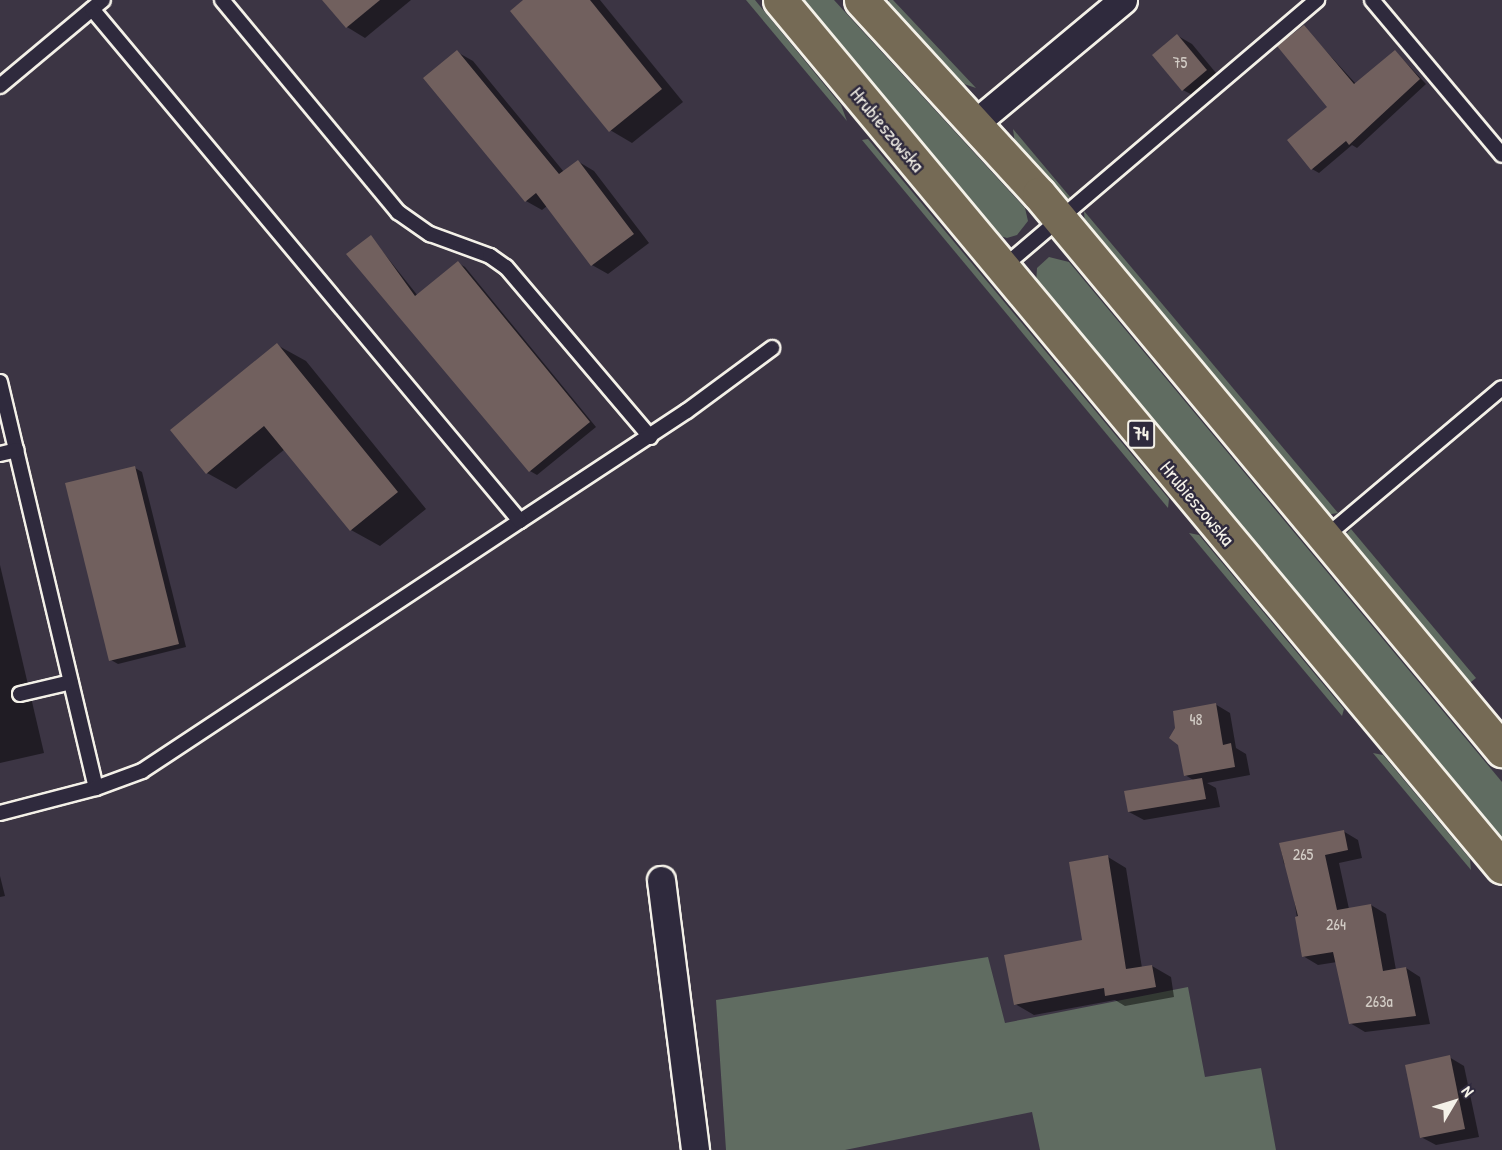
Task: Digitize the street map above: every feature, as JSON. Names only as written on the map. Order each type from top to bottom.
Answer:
[{"type":"main road","name":"Hrubieszowska","points":[[780,0],[1502,867]]},
{"type":"main road","points":[[861,0],[1059,219],[1502,750]]},
{"type":"street","points":[[974,124],[1123,0]]},
{"type":"street","points":[[661,880],[695,1150]]},
{"type":"lane","points":[[222,0],[398,212],[430,234],[490,256],[506,267],[650,437]]},
{"type":"lane","points":[[1002,268],[1317,0]]},
{"type":"lane","points":[[1372,0],[1502,155]]},
{"type":"lane","points":[[0,86],[97,4],[520,521]]},
{"type":"lane","points":[[0,813],[96,788],[142,771],[650,437],[772,348]]},
{"type":"lane","points":[[0,382],[96,788]]},
{"type":"lane","points":[[1325,537],[1502,388]]},
{"type":"lane","points":[[0,454],[17,450]]},
{"type":"lane","points":[[20,694],[71,682]]},
{"type":"green space","points":[[746,0],[755,0],[841,105],[847,121]]},
{"type":"green space","points":[[799,0],[834,0],[1025,208],[1028,221],[1017,235],[1007,238],[993,234]]},
{"type":"green space","points":[[889,0],[893,0],[976,88],[955,81],[887,9]]},
{"type":"green space","points":[[1013,129],[1071,198],[1063,198],[1015,144]]},
{"type":"green space","points":[[868,139],[1169,499],[1168,508],[862,140]]},
{"type":"green space","points":[[1084,211],[1338,513],[1325,515],[1085,226]]},
{"type":"green space","points":[[1049,257],[1069,262],[1502,782],[1502,846],[1036,284],[1037,268]]},
{"type":"green space","points":[[1351,529],[1476,678],[1471,682],[1463,682],[1348,545],[1347,533]]},
{"type":"green space","points":[[1189,533],[1199,535],[1344,709],[1342,716]]},
{"type":"green space","points":[[1373,753],[1383,755],[1470,859],[1471,870]]},
{"type":"green space","points":[[988,957],[1005,1023],[1188,987],[1205,1077],[1261,1068],[1276,1150],[1040,1150],[1032,1112],[845,1150],[726,1150],[716,1000]]},
{"type":"building","points":[[322,0],[380,0],[346,28]]},
{"type":"building","points":[[523,0],[590,0],[662,89],[609,132],[510,11]]},
{"type":"building","points":[[1304,25],[1354,84],[1395,50],[1420,79],[1349,145],[1346,141],[1311,170],[1287,140],[1327,107],[1277,46]]},
{"type":"building","points":[[1177,34],[1207,70],[1182,91],[1152,55]]},
{"type":"building","points":[[457,50],[559,174],[578,160],[634,234],[591,266],[536,193],[525,202],[423,78]]},
{"type":"building","points":[[371,235],[415,296],[458,261],[590,422],[529,472],[346,254]]},
{"type":"building","points":[[277,343],[398,492],[350,531],[264,426],[206,474],[170,430]]},
{"type":"building","points":[[135,466],[179,644],[109,661],[65,483]]},
{"type":"building","points":[[1216,703],[1223,745],[1231,743],[1235,767],[1184,776],[1178,745],[1169,738],[1175,728],[1173,711]]},
{"type":"building","points":[[1202,778],[1206,799],[1128,812],[1124,791]]},
{"type":"building","points":[[1344,830],[1348,850],[1325,855],[1337,910],[1371,904],[1383,971],[1406,967],[1416,1016],[1349,1024],[1333,952],[1302,957],[1295,917],[1298,916],[1279,843]]},
{"type":"building","points":[[1108,855],[1126,969],[1152,965],[1156,987],[1105,996],[1104,988],[1014,1005],[1004,955],[1082,940],[1069,862]]},
{"type":"building","points":[[1450,1055],[1465,1129],[1420,1138],[1405,1065]]}]
